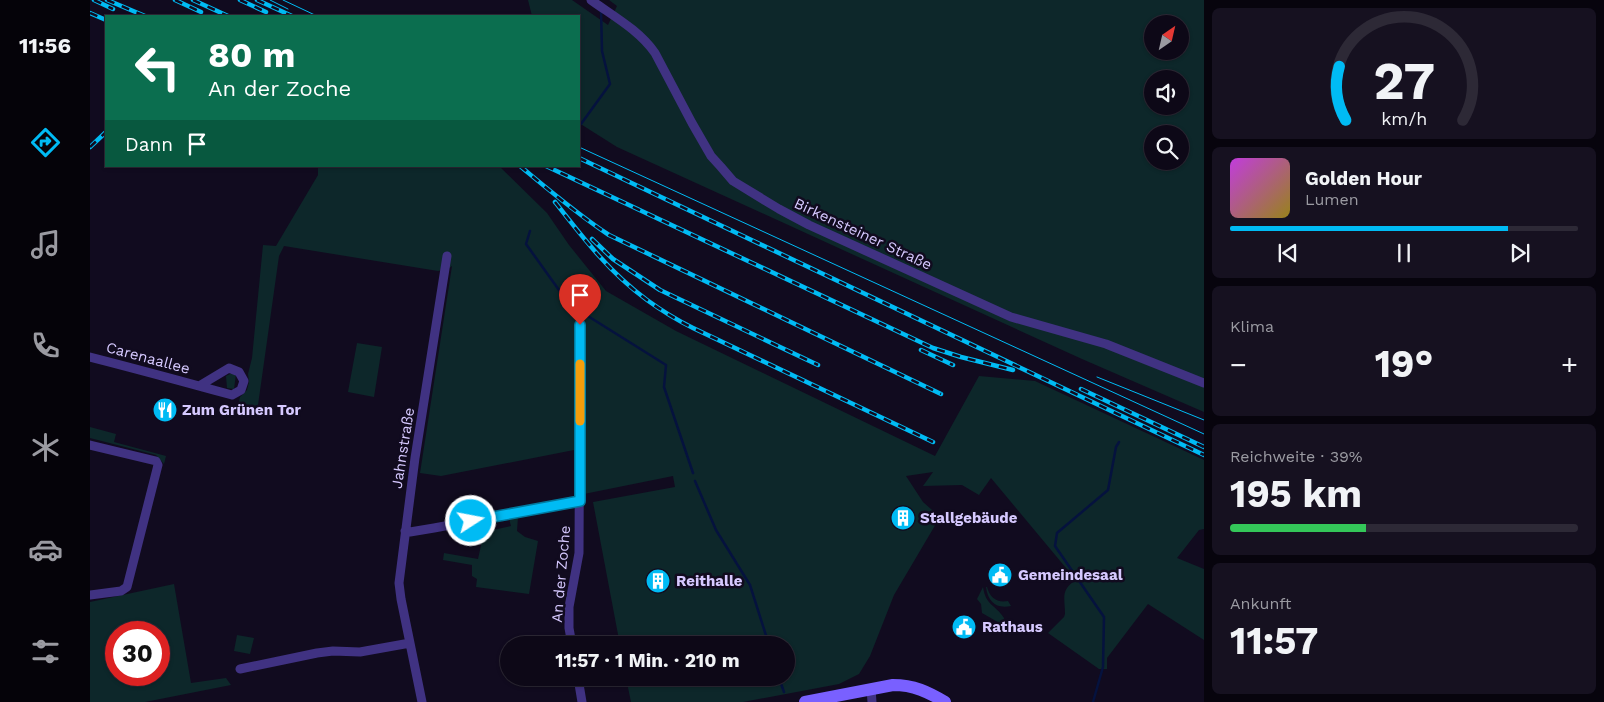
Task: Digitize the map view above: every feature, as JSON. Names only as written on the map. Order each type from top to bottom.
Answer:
[{"type":"street","name":"Birkensteiner Straße","points":[[591,0],[648,42],[711,156],[733,181],[809,225],[1010,317],[1076,334],[1106,344],[1204,383]]},
{"type":"street","name":"Jahnstraße","points":[[422,702],[399,583],[415,458],[447,256]]},
{"type":"street","name":"An der Zoche","points":[[570,636],[569,607],[579,553],[580,325]]},
{"type":"street","name":"Carenaallee","points":[[90,357],[199,386],[232,394],[241,390],[244,381],[240,372],[229,368],[199,386]]},
{"type":"street","points":[[90,445],[156,461],[158,465],[127,587],[121,591],[90,595]]},
{"type":"street","points":[[405,531],[410,532],[434,528],[580,501]]},
{"type":"street","points":[[240,669],[317,653],[333,651],[360,652],[410,643]]},
{"type":"street","points":[[805,702],[872,696],[893,685],[911,686],[925,690],[945,702]]},
{"type":"street","points":[[579,686],[582,702]]},
{"type":"green space","points":[[528,0],[572,0],[608,25],[617,6],[609,0],[1204,0],[1204,412],[1082,359],[617,147],[580,124],[580,15],[532,15]]},
{"type":"green space","points":[[318,167],[500,167],[547,213],[569,245],[606,291],[676,331],[935,456],[979,376],[1035,381],[1204,460],[1204,529],[1199,530],[1177,558],[1204,569],[1204,640],[1148,604],[1107,658],[1107,669],[1099,669],[1048,633],[1064,617],[1065,591],[1076,580],[991,478],[979,495],[962,485],[923,486],[933,472],[906,476],[923,502],[940,517],[894,595],[870,656],[859,674],[839,684],[743,702],[631,702],[628,686],[795,686],[795,636],[618,636],[593,502],[675,487],[673,476],[574,496],[574,450],[441,476],[420,473],[452,266],[438,271],[284,246],[279,256],[258,405],[237,411],[240,397],[247,390],[249,382],[248,374],[252,358],[263,245],[276,246],[318,175]]},
{"type":"green space","points":[[357,343],[382,347],[374,397],[348,392]]},
{"type":"green space","points":[[232,373],[236,374],[234,389],[227,388],[226,376]]},
{"type":"green space","points":[[90,427],[116,434],[114,442],[166,456],[164,464],[156,455],[90,438]]},
{"type":"green space","points":[[518,517],[517,531],[525,537],[538,541],[529,594],[476,587],[477,579],[472,576],[472,565],[443,560],[444,553],[478,559],[484,532],[511,526],[509,519]]},
{"type":"green space","points":[[174,584],[191,683],[226,678],[231,685],[145,702],[90,702],[90,602]]},
{"type":"green space","points":[[983,587],[986,598],[1004,618],[1003,628],[996,621],[982,613],[981,604],[977,599]]},
{"type":"green space","points":[[986,587],[994,599],[1008,601],[1011,606],[1006,607],[994,603],[989,597]]},
{"type":"green space","points":[[237,635],[254,638],[250,654],[234,651]]},
{"type":"waterway","points":[[581,124],[610,84],[602,51],[601,9]]},
{"type":"waterway","points":[[530,231],[526,244],[564,297],[575,308],[666,365],[664,387],[693,473]]},
{"type":"waterway","points":[[1093,702],[1103,667],[1104,617],[1055,546],[1057,533],[1108,490],[1116,447],[1119,442]]},
{"type":"waterway","points":[[695,481],[716,530],[750,585],[766,636]]},
{"type":"waterway","points":[[782,686],[784,692]]},
{"type":"tram line","points":[[270,0],[288,9]]},
{"type":"tram line","points":[[283,0],[315,15]]},
{"type":"tram line","points":[[580,147],[1204,434]]},
{"type":"tram line","points":[[1097,377],[1204,420]]},
{"type":"railway","points":[[94,0],[113,9]]},
{"type":"railway","points":[[107,0],[143,15]]},
{"type":"railway","points":[[175,0],[201,12]]},
{"type":"railway","points":[[193,0],[226,15]]},
{"type":"railway","points":[[240,0],[266,12]]},
{"type":"railway","points":[[257,0],[290,15]]},
{"type":"railway","points":[[90,13],[105,20]]},
{"type":"railway","points":[[90,147],[105,133]]},
{"type":"railway","points":[[580,158],[1204,455]]},
{"type":"railway","points":[[521,167],[574,210],[609,235],[941,394]]},
{"type":"railway","points":[[548,167],[933,348],[1013,370]]},
{"type":"railway","points":[[555,202],[609,267],[634,290],[675,319],[933,442]]},
{"type":"railway","points":[[592,239],[613,259],[660,290],[818,365]]},
{"type":"railway","points":[[921,350],[953,365]]},
{"type":"railway","points":[[1081,389],[1204,447]]},
{"type":"slow traffic","points":[[580,364],[580,421]]},
{"type":"place","name":"Zum Grünen Tor","points":[[165,410]]},
{"type":"place","name":"Stallgebäude","points":[[903,518]]},
{"type":"place","name":"Gemeindesaal","points":[[1000,575]]},
{"type":"place","name":"Reithalle","points":[[658,581]]},
{"type":"place","name":"Rathaus","points":[[964,627]]},
{"type":"route","points":[[471,521],[580,501],[580,325]]}]
